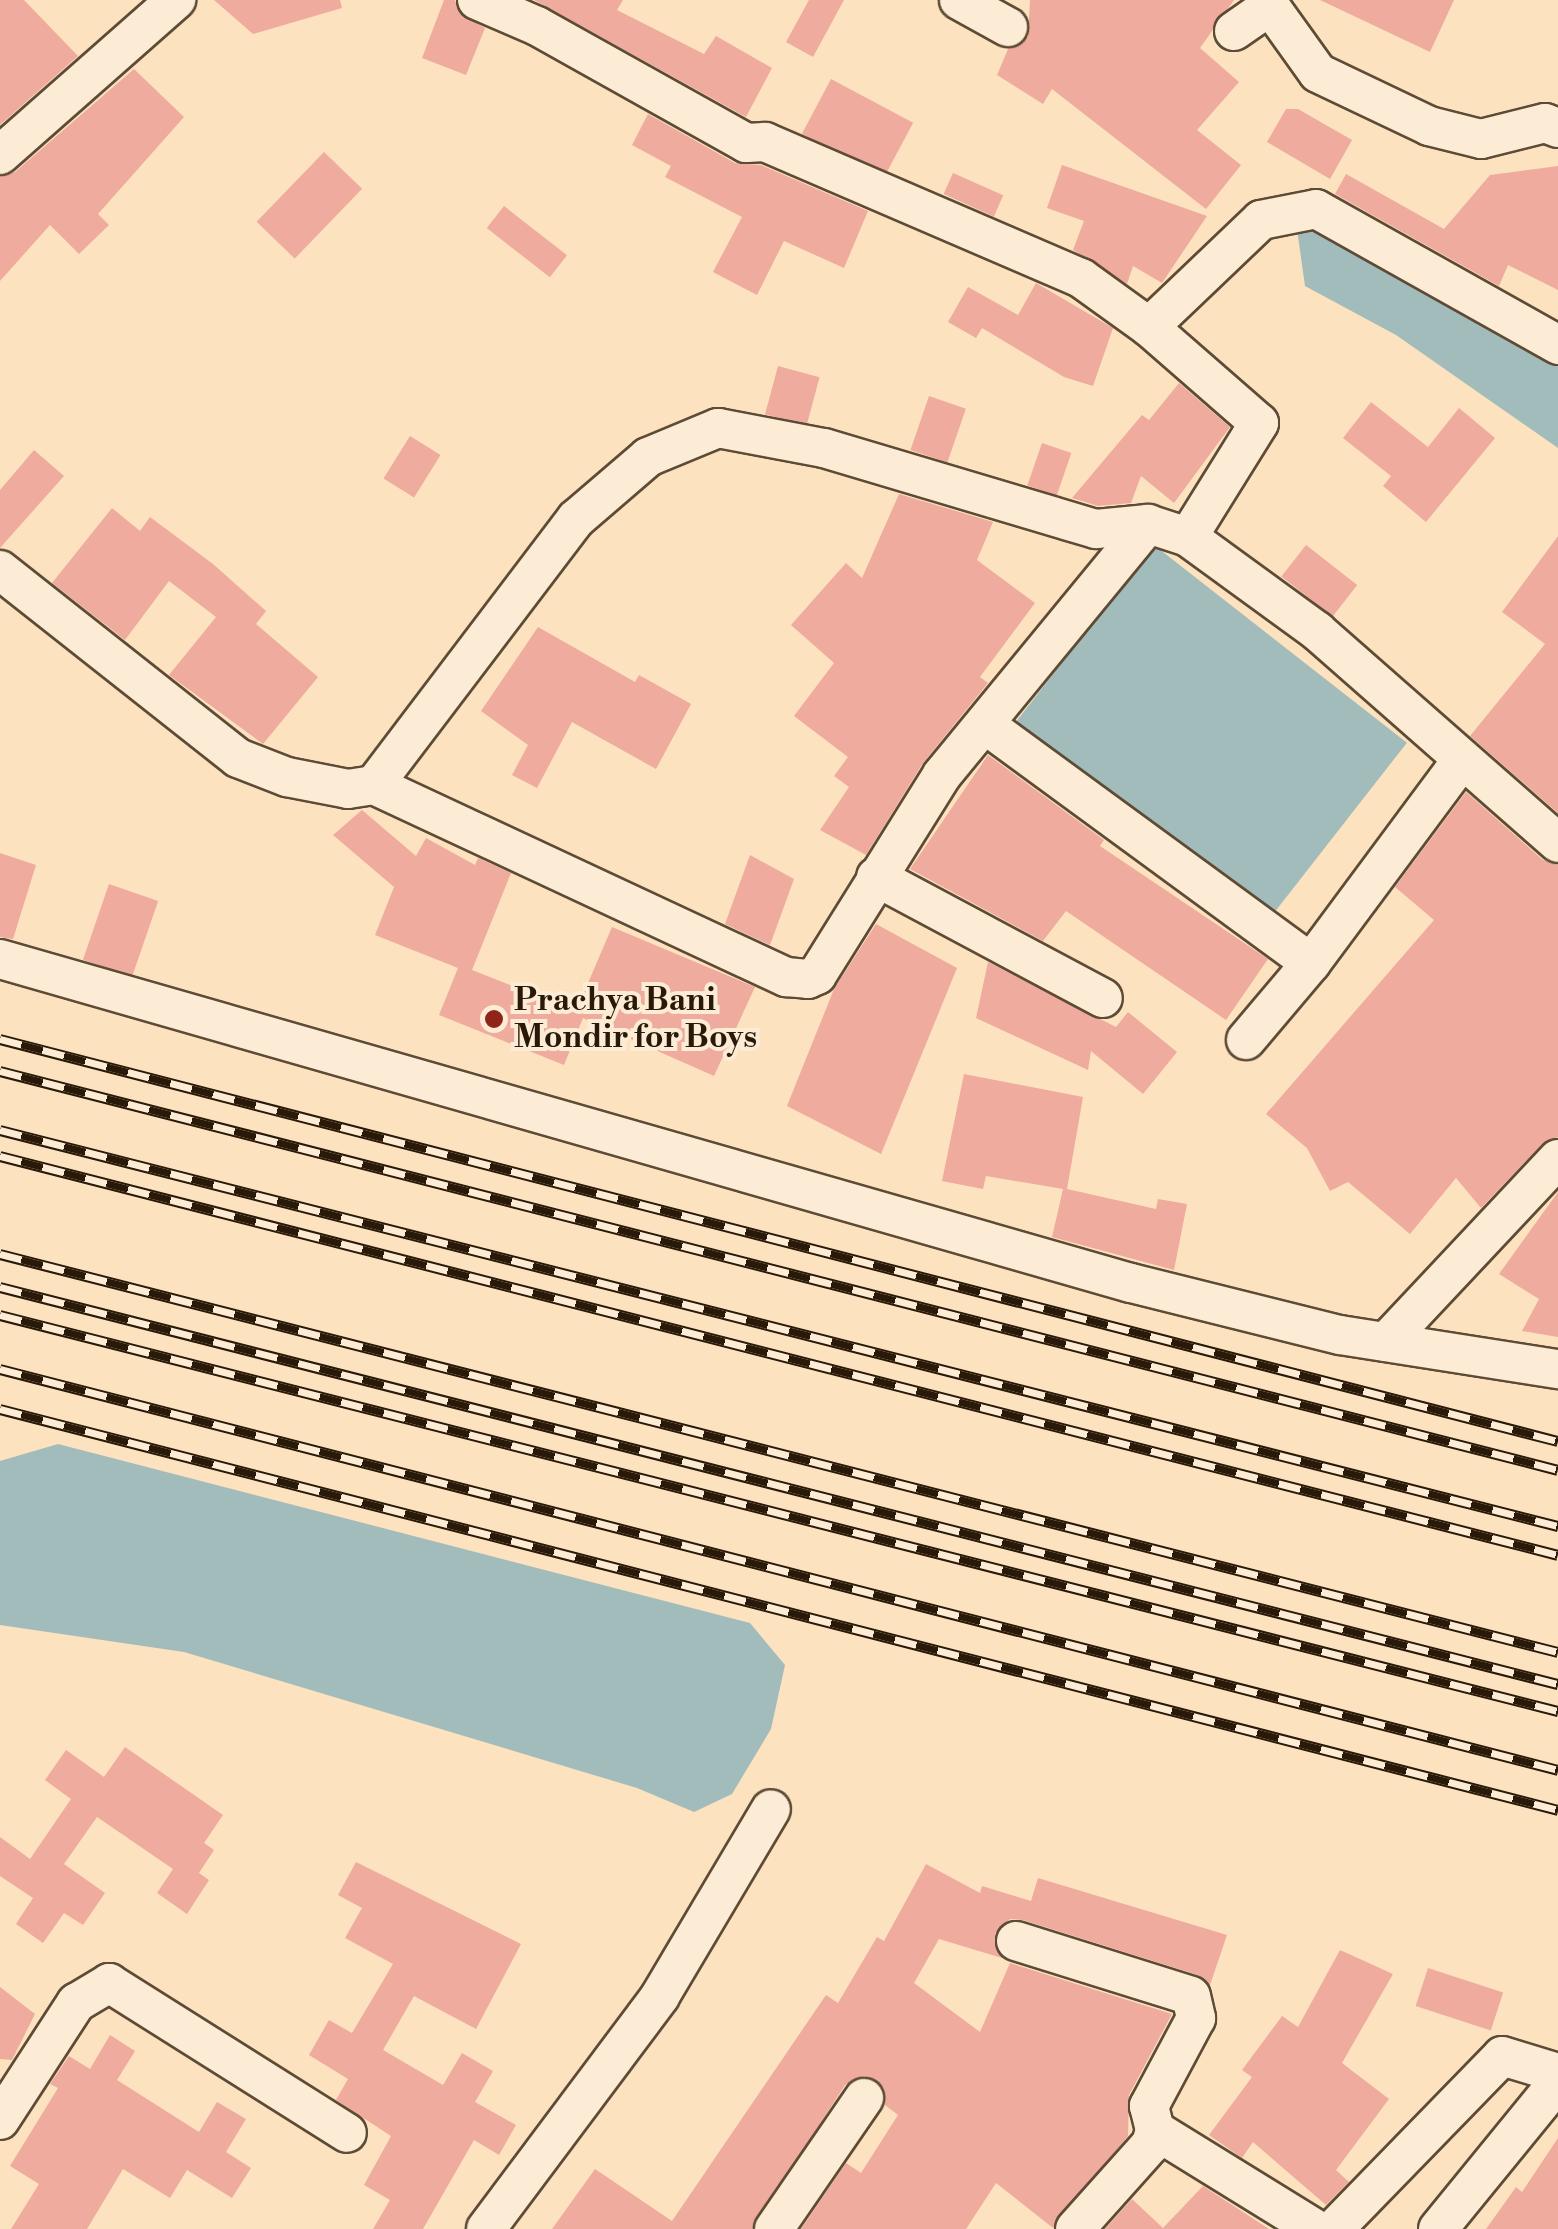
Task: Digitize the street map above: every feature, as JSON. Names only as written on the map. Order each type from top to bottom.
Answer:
[{"type":"street","points":[[0,155],[176,0]]},
{"type":"street","points":[[477,0],[538,26],[746,143],[772,145],[1081,278],[1149,327],[1259,423],[1188,537]]},
{"type":"street","points":[[959,0],[1008,27]]},
{"type":"street","points":[[1234,31],[1269,3],[1318,74],[1430,126],[1480,139],[1546,123],[1558,128]]},
{"type":"street","points":[[1149,327],[1261,220],[1316,209],[1558,344]]},
{"type":"street","points":[[374,785],[576,519],[648,456],[718,428],[824,448],[1096,529],[1148,524],[1188,537],[1318,631],[1558,843]]},
{"type":"street","points":[[0,570],[238,758],[287,777],[348,789],[374,785],[786,977],[817,975],[942,775],[987,726],[1148,524]]},
{"type":"street","points":[[987,726],[1312,963]]},
{"type":"street","points":[[1246,1040],[1312,963],[1462,760]]},
{"type":"street","points":[[876,877],[1103,998]]},
{"type":"street","points":[[0,959],[917,1225],[1386,1342],[1558,1369]]},
{"type":"street","points":[[1386,1342],[1558,1159]]},
{"type":"street","points":[[486,2229],[660,1996],[771,1810]]},
{"type":"street","points":[[1016,1941],[1191,1996],[1196,2018],[1149,2106],[1156,2130],[1151,2144],[1076,2229]]},
{"type":"street","points":[[0,2120],[76,2002],[108,1983],[347,2133]]},
{"type":"street","points":[[1334,2229],[1502,2056],[1558,2073]]},
{"type":"street","points":[[1438,2229],[1558,2082]]},
{"type":"street","points":[[774,2229],[864,2098]]},
{"type":"street","points":[[1156,2130],[1315,2229]]},
{"type":"water","points":[[1314,217],[1558,361],[1558,448],[1396,335],[1305,286],[1297,229]]},
{"type":"water","points":[[1154,545],[1407,743],[1259,932],[1006,734]]},
{"type":"water","points":[[58,1444],[750,1623],[785,1665],[771,1729],[732,1794],[694,1812],[637,1788],[184,1652],[0,1625],[0,1461]]},
{"type":"building","points":[[0,0],[24,0],[78,56],[0,125]]},
{"type":"building","points":[[214,0],[340,0],[342,8],[253,34]]},
{"type":"building","points":[[444,0],[455,0],[460,14],[485,28],[466,75],[422,58]]},
{"type":"building","points":[[534,0],[623,0],[617,10],[704,54],[716,36],[772,68],[746,117]]},
{"type":"building","points":[[809,0],[844,0],[813,57],[786,42]]},
{"type":"building","points":[[1030,0],[1234,0],[1200,48],[1239,82],[1197,130],[1241,165],[1206,209],[1052,89],[1043,104],[997,75],[1008,49],[1028,37]]},
{"type":"building","points":[[1320,0],[1454,0],[1430,52]]},
{"type":"building","points":[[134,69],[184,117],[98,214],[109,225],[79,254],[50,225],[0,281],[0,177],[15,172]]},
{"type":"building","points":[[831,79],[913,123],[884,177],[802,134]]},
{"type":"building","points":[[1286,109],[1298,109],[1352,140],[1330,179],[1267,142]]},
{"type":"building","points":[[648,114],[735,163],[761,165],[868,211],[844,268],[784,241],[757,295],[713,272],[742,217],[665,177],[671,166],[632,145]]},
{"type":"building","points":[[324,152],[362,189],[295,259],[257,222]]},
{"type":"building","points":[[1062,165],[1207,216],[1162,283],[1133,266],[1127,284],[1073,250],[1084,221],[1047,208]]},
{"type":"building","points":[[1558,166],[1558,290],[1508,265],[1499,286],[1335,194],[1346,174],[1444,229],[1490,175]]},
{"type":"building","points":[[953,173],[1003,195],[994,216],[944,194]]},
{"type":"building","points":[[504,206],[567,255],[550,277],[487,228]]},
{"type":"building","points":[[1036,283],[1113,328],[1093,386],[1064,377],[982,328],[976,338],[948,322],[968,287],[1018,315]]},
{"type":"building","points":[[778,366],[820,377],[807,425],[765,414]]},
{"type":"building","points":[[1179,383],[1230,427],[1174,503],[1141,476],[1131,503],[1098,506],[1072,498],[1142,415],[1149,420]]},
{"type":"building","points":[[929,396],[966,409],[947,463],[910,450]]},
{"type":"building","points":[[1371,402],[1428,447],[1459,408],[1495,438],[1426,522],[1383,486],[1391,476],[1343,438]]},
{"type":"building","points":[[410,436],[441,455],[414,497],[384,478]]},
{"type":"building","points":[[1042,443],[1071,453],[1057,496],[1027,486]]},
{"type":"building","points":[[34,450],[64,476],[0,548],[0,490]]},
{"type":"building","points":[[899,494],[993,522],[977,560],[1035,603],[980,677],[988,683],[923,763],[866,855],[820,830],[849,787],[834,776],[848,757],[794,716],[834,663],[791,625],[846,563],[862,578]]},
{"type":"building","points":[[112,508],[140,531],[150,517],[213,564],[266,611],[256,624],[318,677],[263,744],[169,675],[216,617],[169,581],[125,640],[52,583]]},
{"type":"building","points":[[1558,536],[1558,813],[1470,736],[1545,644],[1502,612]]},
{"type":"building","points":[[1306,545],[1357,585],[1333,617],[1281,577]]},
{"type":"building","points":[[538,627],[635,682],[639,675],[691,704],[656,769],[572,722],[537,788],[512,775],[528,745],[481,711]]},
{"type":"building","points":[[988,755],[1104,840],[1100,846],[1268,959],[1226,1020],[1066,911],[1043,941],[910,869]]},
{"type":"building","points":[[1466,792],[1543,860],[1558,865],[1558,1137],[1542,1144],[1481,1208],[1456,1178],[1410,1234],[1348,1182],[1330,1191],[1307,1148],[1266,1114],[1434,920],[1395,887]]},
{"type":"building","points":[[362,810],[416,856],[426,838],[475,865],[478,858],[511,873],[472,970],[576,1011],[612,927],[755,987],[714,1076],[583,1018],[564,1065],[439,1015],[458,968],[375,935],[394,887],[333,835]]},
{"type":"building","points":[[0,853],[36,865],[13,939],[0,937]]},
{"type":"building","points":[[750,855],[794,879],[770,945],[725,924]]},
{"type":"building","points":[[109,884],[158,901],[132,977],[83,960]]},
{"type":"building","points":[[876,924],[957,968],[881,1154],[787,1106],[834,989]]},
{"type":"building","points":[[988,962],[1116,1027],[1128,1012],[1177,1052],[1143,1094],[1091,1051],[1088,1070],[976,1018]]},
{"type":"building","points":[[964,1074],[1083,1097],[1067,1189],[1156,1209],[1158,1199],[1187,1204],[1174,1270],[1052,1237],[1063,1189],[986,1176],[983,1189],[942,1181]]},
{"type":"building","points":[[1558,1192],[1558,1337],[1522,1331],[1539,1299],[1499,1274]]},
{"type":"building","points":[[125,1747],[223,1815],[204,1843],[214,1850],[199,1873],[209,1880],[187,1914],[157,1893],[173,1869],[97,1817],[64,1864],[105,1893],[83,1925],[64,1913],[43,1943],[16,1924],[33,1898],[0,1876],[0,1837],[30,1859],[71,1799],[45,1780],[66,1750],[104,1777]]},
{"type":"building","points":[[356,1862],[521,1944],[476,2029],[414,1996],[383,2050],[443,2085],[462,2053],[493,2071],[475,2102],[516,2125],[499,2155],[474,2140],[423,2229],[373,2229],[390,2200],[364,2185],[391,2136],[336,2100],[348,2079],[309,2055],[329,2020],[352,2033],[393,1964],[345,1938],[362,1908],[338,1895]]},
{"type":"building","points":[[926,1864],[980,1893],[982,1886],[1031,1901],[1038,1878],[1227,1935],[1210,1985],[1198,1975],[1023,1920],[1010,1919],[995,1933],[1002,1958],[939,1939],[914,1983],[980,2032],[1010,1963],[1172,2014],[1129,2095],[1128,2136],[1053,2228],[996,2183],[966,2229],[801,2229],[846,2163],[861,2173],[898,2115],[885,2105],[884,2088],[865,2076],[845,2085],[752,2229],[552,2229],[595,2169],[672,2221],[826,1995],[838,2003],[877,1937],[884,1941]]},
{"type":"building","points":[[1340,1950],[1393,1974],[1342,2063],[1389,2099],[1336,2170],[1349,2182],[1326,2205],[1253,2142],[1242,2158],[1209,2135],[1252,2077],[1242,2070],[1282,2016],[1298,2027]]},
{"type":"building","points":[[1428,1968],[1503,1992],[1491,2030],[1416,2006]]},
{"type":"building","points":[[0,1987],[35,2014],[12,2060],[0,2059]]},
{"type":"building","points":[[110,2035],[135,2051],[117,2080],[199,2132],[217,2102],[246,2119],[226,2152],[251,2168],[232,2198],[187,2170],[170,2198],[123,2169],[87,2229],[11,2229],[39,2184],[10,2166],[58,2088],[50,2084],[69,2056],[90,2069]]},
{"type":"building","points":[[1558,2138],[1558,2229],[1486,2229],[1516,2187],[1522,2192]]},
{"type":"building","points":[[1203,2186],[1269,2229],[1105,2229],[1132,2199],[1163,2228]]},
{"type":"railway","points":[[0,1039],[1558,1441]]},
{"type":"railway","points":[[0,1071],[1558,1470]]},
{"type":"railway","points":[[0,1130],[1558,1526]]},
{"type":"railway","points":[[0,1156],[1558,1555]]},
{"type":"railway","points":[[0,1254],[1558,1652]]},
{"type":"railway","points":[[0,1287],[1558,1684]]},
{"type":"railway","points":[[0,1315],[1558,1711]]},
{"type":"railway","points":[[0,1369],[1558,1770]]},
{"type":"railway","points":[[0,1409],[1558,1810]]},
{"type":"place","name":"Prachya Bani Mondir for Boys","points":[[494,1019]]}]
